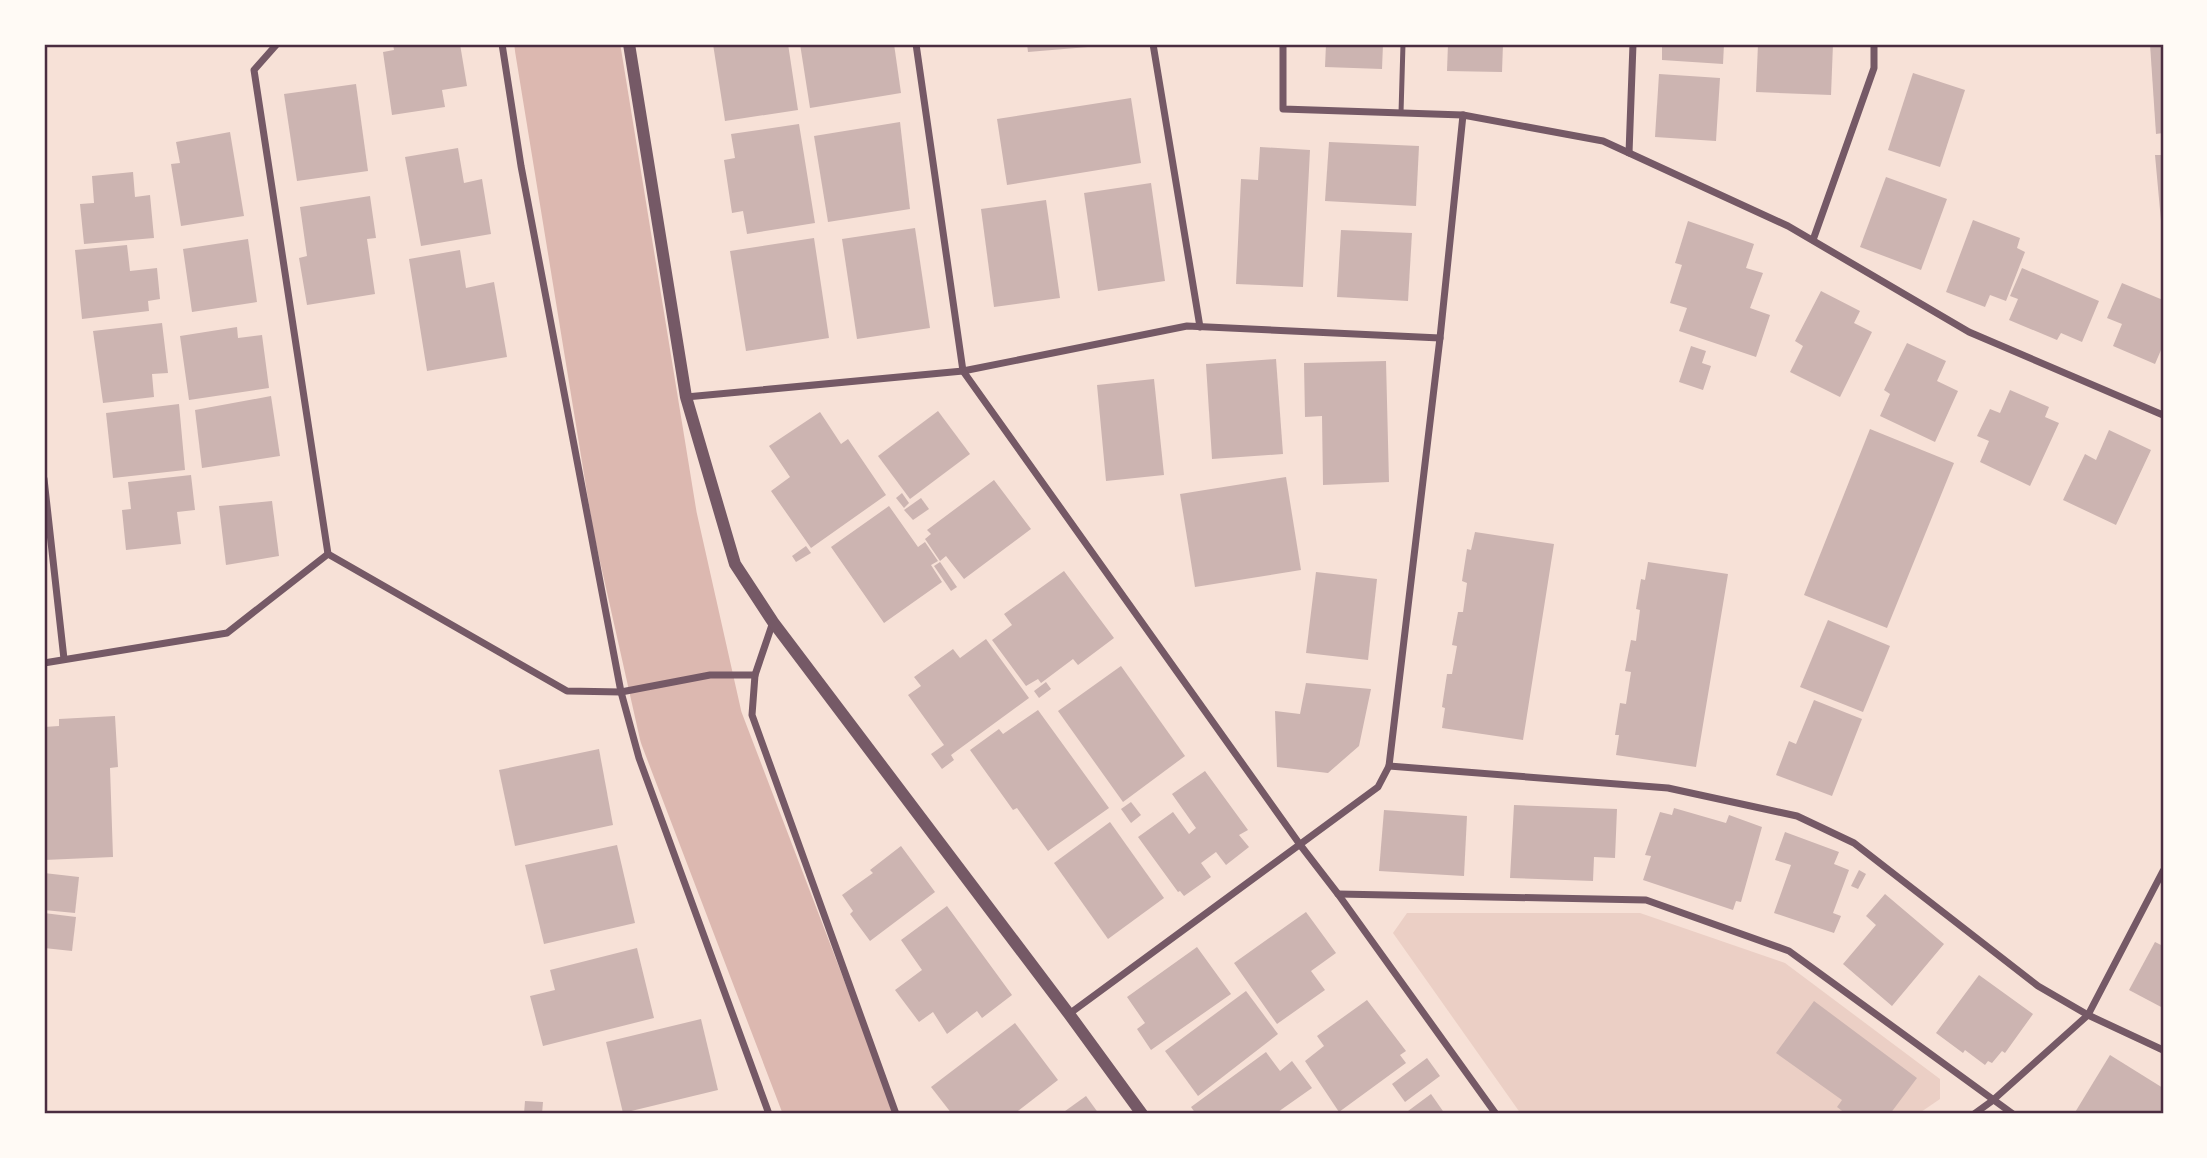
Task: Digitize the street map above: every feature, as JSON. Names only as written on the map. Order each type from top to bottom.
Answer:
[{"type":"street","points":[[277,44],[254,70],[328,554]]},
{"type":"street","points":[[502,44],[521,166],[621,692],[639,758],[769,1114]]},
{"type":"street","points":[[629,44],[686,397],[735,564],[773,622],[1142,1114]]},
{"type":"street","points":[[916,44],[963,371],[1301,846],[1496,1114]]},
{"type":"street","points":[[1153,44],[1200,327]]},
{"type":"street","points":[[1283,44],[1283,109],[1463,115],[1603,141],[1788,226],[1969,332],[2163,415]]},
{"type":"street","points":[[1629,153],[1633,44]]},
{"type":"street","points":[[1813,240],[1874,68],[1874,44]]},
{"type":"street","points":[[1069,1014],[1378,787],[1389,766],[1440,338],[1463,115]]},
{"type":"street","points":[[686,397],[963,371],[1188,326],[1440,338]]},
{"type":"street","points":[[44,479],[64,659]]},
{"type":"street","points":[[44,663],[227,633],[328,554]]},
{"type":"street","points":[[328,554],[567,691],[621,692],[710,675],[755,675]]},
{"type":"street","points":[[773,622],[755,675],[752,715],[896,1114]]},
{"type":"street","points":[[1389,766],[1668,788],[1797,816],[1854,843],[2038,986],[2088,1015],[2163,1050]]},
{"type":"street","points":[[1974,1114],[2088,1015],[2163,871]]},
{"type":"street","points":[[1338,894],[1646,900],[1789,951],[2013,1114]]},
{"type":"lane","points":[[1401,113],[1403,44]]},
{"type":"shaded area","points":[[1407,913],[1640,913],[1785,963],[1940,1079],[1940,1099],[1918,1114],[1521,1114],[1393,933]]},
{"type":"building","points":[[393,44],[460,44],[467,86],[442,90],[445,107],[392,115],[383,52],[394,50]]},
{"type":"building","points":[[713,44],[788,44],[798,110],[725,121]]},
{"type":"building","points":[[800,44],[894,44],[901,93],[810,108]]},
{"type":"building","points":[[1027,44],[1100,44],[1100,46],[1028,52]]},
{"type":"building","points":[[1326,44],[1383,44],[1382,69],[1325,67]]},
{"type":"building","points":[[1448,44],[1503,44],[1502,72],[1447,71]]},
{"type":"building","points":[[1662,44],[1724,44],[1723,64],[1662,60]]},
{"type":"building","points":[[1758,44],[1833,44],[1831,95],[1756,92]]},
{"type":"building","points":[[2150,44],[2163,44],[2163,133],[2156,134]]},
{"type":"building","points":[[1913,73],[1965,90],[1940,167],[1888,150]]},
{"type":"building","points":[[1659,74],[1720,78],[1716,141],[1655,137]]},
{"type":"building","points":[[356,84],[368,171],[297,181],[284,94]]},
{"type":"building","points":[[1131,98],[1141,163],[1007,185],[997,119]]},
{"type":"building","points":[[900,122],[910,209],[828,222],[814,136]]},
{"type":"building","points":[[799,124],[815,223],[747,234],[743,211],[732,213],[724,160],[735,158],[731,134]]},
{"type":"building","points":[[230,132],[244,216],[181,226],[171,164],[180,163],[176,142]]},
{"type":"building","points":[[1329,142],[1419,146],[1416,206],[1325,201]]},
{"type":"building","points":[[1260,147],[1310,150],[1303,287],[1236,284],[1241,179],[1258,180]]},
{"type":"building","points":[[458,148],[464,183],[482,179],[491,234],[421,246],[405,157]]},
{"type":"building","points":[[2155,155],[2163,155],[2163,221],[2161,221]]},
{"type":"building","points":[[133,172],[135,197],[150,195],[154,238],[84,244],[80,204],[94,203],[92,176]]},
{"type":"building","points":[[1886,177],[1947,199],[1921,270],[1860,247]]},
{"type":"building","points":[[1151,183],[1165,281],[1098,291],[1084,193]]},
{"type":"building","points":[[370,196],[376,238],[367,239],[375,294],[307,305],[299,258],[307,256],[300,207]]},
{"type":"building","points":[[1046,200],[1060,298],[994,307],[981,209]]},
{"type":"building","points":[[1973,220],[2020,238],[2017,248],[2025,252],[2006,301],[1990,295],[1985,307],[1946,292]]},
{"type":"building","points":[[1688,221],[1754,244],[1746,268],[1763,273],[1750,308],[1770,315],[1756,357],[1679,331],[1687,308],[1670,303],[1682,265],[1675,263]]},
{"type":"building","points":[[915,228],[930,328],[857,339],[842,239]]},
{"type":"building","points":[[1341,230],[1412,233],[1408,301],[1337,297]]},
{"type":"building","points":[[814,238],[829,338],[746,351],[730,251]]},
{"type":"building","points":[[248,239],[257,302],[192,312],[183,249]]},
{"type":"building","points":[[127,245],[130,271],[157,268],[160,299],[148,301],[149,311],[82,319],[75,250]]},
{"type":"building","points":[[460,250],[466,288],[494,282],[507,357],[427,371],[409,259]]},
{"type":"building","points":[[2022,268],[2099,301],[2082,342],[2061,333],[2057,340],[2009,320],[2018,299],[2010,296]]},
{"type":"building","points":[[2122,283],[2163,300],[2163,350],[2155,364],[2113,346],[2122,324],[2107,318]]},
{"type":"building","points":[[1821,291],[1860,311],[1854,323],[1872,332],[1840,397],[1790,372],[1803,346],[1795,341]]},
{"type":"building","points":[[162,323],[168,373],[152,374],[154,397],[103,403],[93,331]]},
{"type":"building","points":[[237,327],[238,338],[262,335],[269,388],[189,400],[180,336]]},
{"type":"building","points":[[1907,343],[1946,361],[1937,381],[1958,391],[1935,442],[1880,416],[1890,394],[1884,390]]},
{"type":"building","points":[[1691,346],[1706,351],[1702,363],[1711,366],[1703,390],[1679,382]]},
{"type":"building","points":[[1276,359],[1283,454],[1212,459],[1206,364]]},
{"type":"building","points":[[1386,361],[1389,482],[1323,485],[1322,416],[1305,417],[1304,363]]},
{"type":"building","points":[[1154,379],[1164,475],[1106,481],[1097,385]]},
{"type":"building","points":[[2010,390],[2049,407],[2045,417],[2059,423],[2030,486],[1980,462],[1989,441],[1977,436],[1990,409],[2000,413]]},
{"type":"building","points":[[271,396],[280,456],[202,468],[195,410]]},
{"type":"building","points":[[179,404],[185,470],[113,478],[106,413]]},
{"type":"building","points":[[938,411],[970,454],[910,499],[878,456]]},
{"type":"building","points":[[820,412],[841,444],[848,439],[886,495],[811,548],[771,491],[790,477],[769,446]]},
{"type":"building","points":[[1870,429],[1954,463],[1887,628],[1804,595]]},
{"type":"building","points":[[2109,430],[2151,450],[2116,525],[2063,500],[2085,454],[2096,460]]},
{"type":"building","points":[[191,475],[195,510],[177,512],[181,544],[126,550],[122,510],[131,509],[128,482]]},
{"type":"building","points":[[1286,477],[1301,570],[1195,587],[1180,494]]},
{"type":"building","points":[[994,480],[1031,529],[964,579],[946,556],[940,561],[925,539],[931,534],[927,530]]},
{"type":"building","points":[[902,493],[909,503],[904,508],[896,498]]},
{"type":"building","points":[[921,498],[929,509],[913,520],[904,510]]},
{"type":"building","points":[[272,501],[279,556],[226,565],[219,506]]},
{"type":"building","points":[[889,506],[918,547],[925,542],[938,561],[931,565],[942,582],[884,623],[831,547]]},
{"type":"building","points":[[1475,532],[1554,544],[1523,740],[1442,728],[1447,674],[1452,674],[1457,646],[1452,645],[1458,612],[1463,612],[1467,583],[1462,581],[1467,549],[1471,550]]},
{"type":"building","points":[[806,546],[811,553],[796,562],[792,556]]},
{"type":"building","points":[[940,562],[957,587],[951,591],[934,566]]},
{"type":"building","points":[[1648,562],[1728,574],[1696,767],[1616,755],[1619,735],[1615,735],[1620,703],[1626,704],[1631,672],[1625,671],[1631,640],[1636,641],[1640,610],[1636,609],[1641,579],[1645,580]]},
{"type":"building","points":[[1064,571],[1114,638],[1078,665],[1073,659],[1041,683],[1038,679],[1026,686],[992,640],[1012,625],[1004,614]]},
{"type":"building","points":[[1316,572],[1377,579],[1368,660],[1306,653]]},
{"type":"building","points":[[1828,620],[1890,646],[1863,712],[1800,687]]},
{"type":"building","points":[[986,639],[1029,698],[951,755],[954,760],[942,769],[931,754],[944,745],[908,695],[921,686],[914,677],[953,649],[960,658]]},
{"type":"building","points":[[1121,666],[1185,756],[1123,802],[1058,711]]},
{"type":"building","points":[[1046,682],[1051,689],[1039,698],[1034,691]]},
{"type":"building","points":[[1306,683],[1371,689],[1359,746],[1328,773],[1277,767],[1275,711],[1300,714]]},
{"type":"building","points":[[1814,700],[1862,719],[1832,796],[1776,775],[1789,741],[1796,744]]},
{"type":"building","points":[[1038,710],[1109,808],[1048,851],[1017,808],[1013,810],[970,750],[999,729],[1003,734]]},
{"type":"building","points":[[115,716],[118,767],[110,768],[113,857],[44,860],[44,727],[59,726],[59,719]]},
{"type":"building","points":[[599,749],[613,825],[515,846],[499,770]]},
{"type":"building","points":[[1205,771],[1248,830],[1239,835],[1249,847],[1226,865],[1216,852],[1201,863],[1211,877],[1184,896],[1178,892],[1138,837],[1173,812],[1189,834],[1196,828],[1172,794]]},
{"type":"building","points":[[1131,802],[1141,815],[1131,823],[1121,809]]},
{"type":"building","points":[[1514,805],[1617,809],[1615,858],[1594,857],[1593,881],[1510,878]]},
{"type":"building","points":[[1674,808],[1726,823],[1729,815],[1762,827],[1741,902],[1736,901],[1733,910],[1643,880],[1651,856],[1645,855],[1660,812],[1672,815]]},
{"type":"building","points":[[1384,810],[1467,816],[1464,876],[1379,871]]},
{"type":"building","points":[[1110,822],[1164,898],[1108,939],[1054,863]]},
{"type":"building","points":[[1785,832],[1839,852],[1834,864],[1849,870],[1833,913],[1841,916],[1834,933],[1774,913],[1791,865],[1775,860]]},
{"type":"building","points":[[617,845],[635,923],[544,944],[525,865]]},
{"type":"building","points":[[901,846],[935,892],[870,941],[850,914],[853,911],[842,895],[873,873],[870,870]]},
{"type":"building","points":[[1859,870],[1866,874],[1858,889],[1851,886]]},
{"type":"building","points":[[44,873],[79,877],[75,913],[44,910]]},
{"type":"building","points":[[1885,894],[1944,944],[1892,1006],[1843,964],[1876,925],[1866,916]]},
{"type":"building","points":[[947,906],[1012,995],[982,1018],[977,1011],[947,1034],[933,1012],[919,1022],[895,990],[922,970],[901,940]]},
{"type":"building","points":[[1306,912],[1336,953],[1311,971],[1325,990],[1277,1024],[1234,963]]},
{"type":"building","points":[[44,913],[76,917],[72,951],[44,948]]},
{"type":"building","points":[[2155,942],[2163,946],[2163,1008],[2129,990]]},
{"type":"building","points":[[1197,947],[1231,994],[1151,1050],[1137,1029],[1145,1023],[1127,997]]},
{"type":"building","points":[[637,948],[654,1018],[543,1046],[530,996],[555,990],[550,970]]},
{"type":"building","points":[[1979,975],[2033,1014],[2005,1053],[2002,1051],[1992,1063],[1988,1061],[1985,1065],[1936,1033]]},
{"type":"building","points":[[1246,991],[1278,1034],[1198,1096],[1165,1051]]},
{"type":"building","points":[[1367,1000],[1406,1051],[1400,1055],[1406,1063],[1339,1112],[1305,1061],[1324,1046],[1317,1036]]},
{"type":"building","points":[[1814,1001],[1917,1078],[1890,1114],[1846,1114],[1837,1107],[1842,1100],[1776,1053]]},
{"type":"building","points":[[701,1019],[718,1090],[623,1113],[606,1042]]},
{"type":"building","points":[[1015,1023],[1058,1080],[1014,1114],[952,1114],[931,1087]]},
{"type":"building","points":[[1266,1052],[1280,1071],[1292,1061],[1312,1088],[1275,1114],[1196,1114],[1191,1107]]},
{"type":"building","points":[[2110,1055],[2163,1088],[2163,1114],[2074,1114]]},
{"type":"building","points":[[1427,1058],[1440,1076],[1405,1102],[1392,1084]]},
{"type":"building","points":[[1431,1094],[1445,1114],[1404,1114]]},
{"type":"building","points":[[1086,1096],[1099,1114],[1061,1114]]},
{"type":"building","points":[[525,1101],[543,1102],[542,1114],[524,1114]]},
{"type":"waterway","points":[[567,44],[645,522],[691,727],[839,1114]]}]
